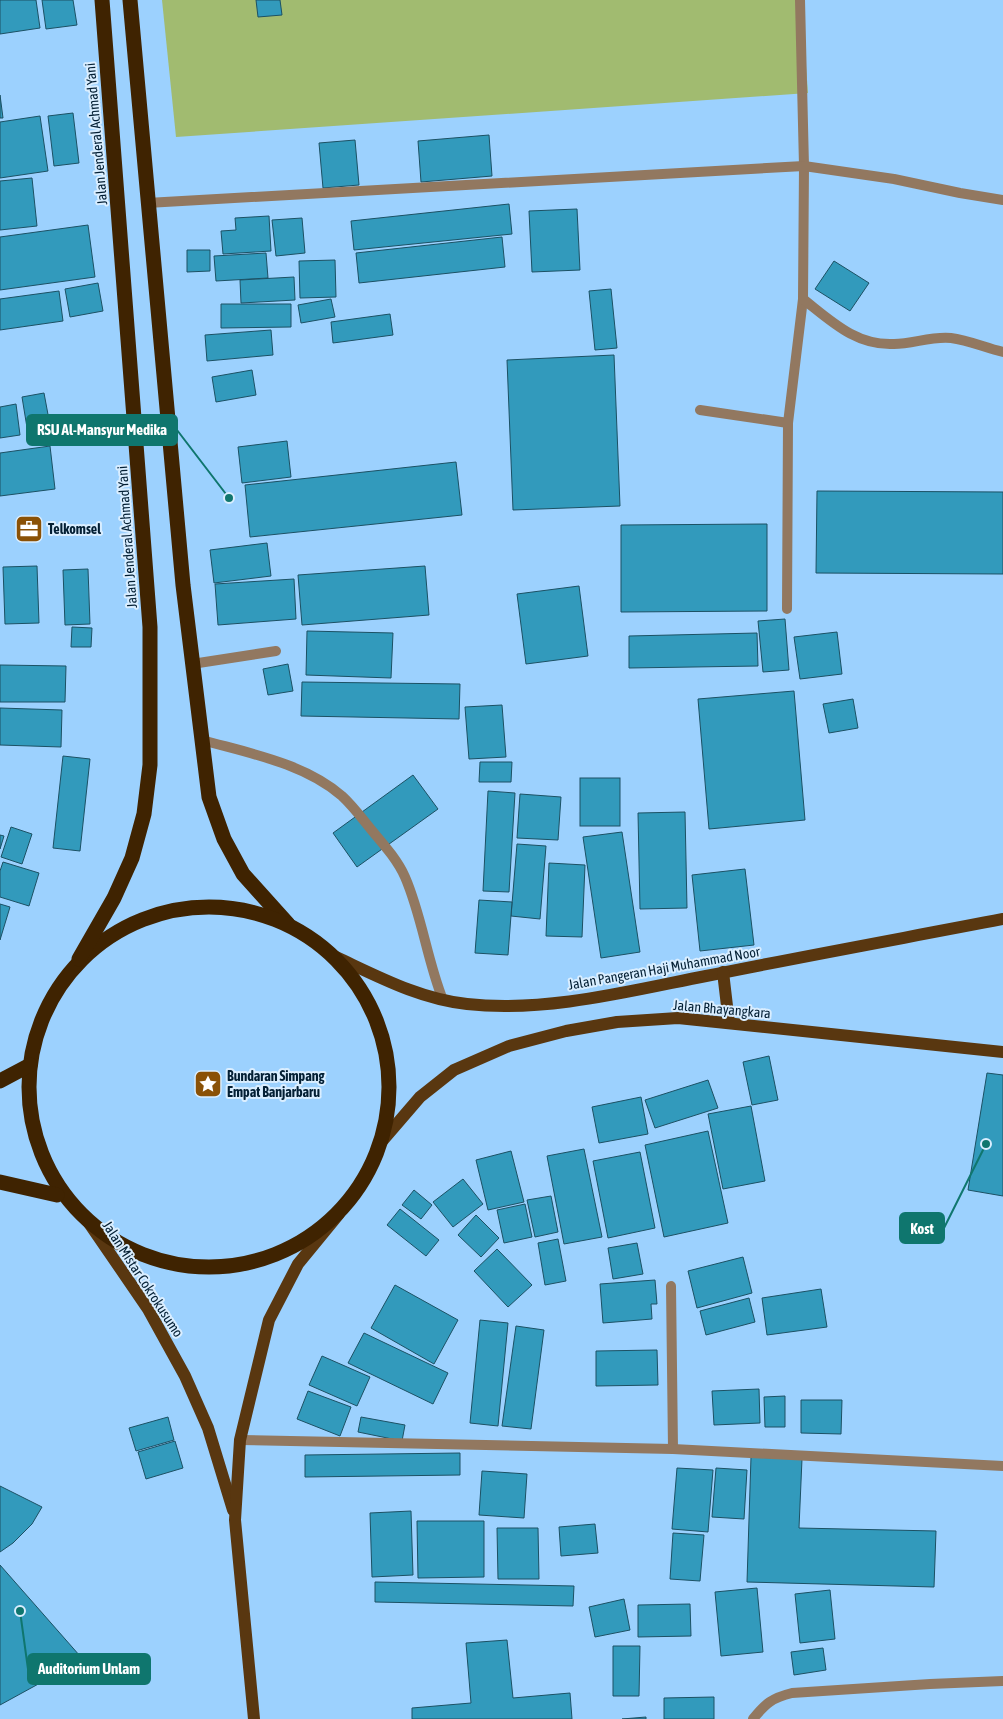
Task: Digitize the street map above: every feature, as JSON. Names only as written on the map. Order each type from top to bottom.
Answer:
[{"type":"highway","name":"Jalan Jenderal Achmad Yani","points":[[74,967],[114,898],[132,858],[144,814],[150,765],[150,627],[102,0]]},
{"type":"highway","points":[[130,0],[183,585],[209,797],[224,839],[243,874],[288,924]]},
{"type":"highway","points":[[0,1182],[56,1195],[89,1223],[135,1252],[188,1267],[243,1265],[295,1247],[339,1214],[383,1140],[392,1091],[386,1042],[367,996],[336,957],[314,939],[288,924],[232,908],[174,910],[119,931],[74,967],[46,1009],[30,1065],[28,1101],[37,1146],[56,1195]]},
{"type":"highway","points":[[0,1081],[30,1065]]},
{"type":"main road","name":"Jalan Pangeran Haji Muhammad Noor","points":[[336,957],[404,989],[443,1000],[504,1007],[552,1004],[1003,919]]},
{"type":"main road","points":[[724,972],[729,1023]]},
{"type":"main road","name":"Jalan Bhayangkara","points":[[383,1140],[420,1098],[454,1070],[508,1046],[566,1030],[617,1022],[678,1018],[1003,1052]]},
{"type":"main road","name":"Jalan Mistar Cokrokusumo","points":[[254,1719],[235,1520],[240,1440],[270,1320],[298,1264],[339,1214]]},
{"type":"main road","name":"Jalan Mistar Cokrokusumo","points":[[89,1223],[148,1309],[185,1376],[208,1428],[235,1520]]},
{"type":"street","points":[[787,610],[788,423],[803,299],[804,166],[800,0]]},
{"type":"street","points":[[147,203],[804,166],[894,179],[1003,200]]},
{"type":"street","points":[[803,299],[850,335],[862,340],[894,344],[933,338],[952,338],[1003,352]]},
{"type":"street","points":[[700,410],[788,423]]},
{"type":"street","points":[[192,664],[276,651]]},
{"type":"street","points":[[202,740],[273,760],[323,783],[342,796],[387,849],[404,875],[433,974],[443,1000]]},
{"type":"street","points":[[671,1286],[672,1449]]},
{"type":"street","points":[[240,1440],[672,1449],[1003,1466]]},
{"type":"street","points":[[753,1719],[764,1706],[776,1697],[792,1693],[1003,1681]]},
{"type":"green space","points":[[162,0],[801,0],[808,93],[176,137]]},
{"type":"building","points":[[0,0],[36,0],[40,28],[0,34]]},
{"type":"building","points":[[42,0],[73,0],[77,25],[46,29]]},
{"type":"building","points":[[256,0],[280,0],[282,15],[258,17]]},
{"type":"building","points":[[0,95],[3,118],[0,118]]},
{"type":"building","points":[[73,113],[79,163],[54,166],[48,116]]},
{"type":"building","points":[[40,116],[48,171],[0,178],[0,122]]},
{"type":"building","points":[[489,135],[492,176],[421,182],[418,141]]},
{"type":"building","points":[[355,140],[359,185],[323,188],[319,143]]},
{"type":"building","points":[[32,178],[37,226],[0,230],[0,181]]},
{"type":"building","points":[[509,204],[512,234],[354,250],[351,221]]},
{"type":"building","points":[[577,209],[580,270],[532,272],[529,211]]},
{"type":"building","points":[[269,216],[271,251],[223,254],[221,231],[236,230],[235,218]]},
{"type":"building","points":[[302,218],[305,253],[276,256],[272,220]]},
{"type":"building","points":[[88,225],[95,277],[0,290],[0,237]]},
{"type":"building","points":[[502,237],[505,267],[359,283],[356,253]]},
{"type":"building","points":[[187,250],[210,250],[210,271],[187,272]]},
{"type":"building","points":[[266,253],[268,278],[216,281],[214,256]]},
{"type":"building","points":[[335,260],[336,297],[300,298],[299,261]]},
{"type":"building","points":[[834,261],[869,283],[850,311],[815,289]]},
{"type":"building","points":[[294,277],[295,300],[241,303],[240,280]]},
{"type":"building","points":[[98,283],[103,311],[70,317],[65,289]]},
{"type":"building","points":[[611,289],[617,348],[595,350],[589,291]]},
{"type":"building","points":[[59,291],[63,321],[0,330],[0,299]]},
{"type":"building","points":[[331,299],[335,317],[301,323],[298,305]]},
{"type":"building","points":[[221,304],[291,304],[291,327],[221,328]]},
{"type":"building","points":[[390,314],[393,335],[333,343],[331,322]]},
{"type":"building","points":[[271,330],[273,355],[207,361],[205,335]]},
{"type":"building","points":[[614,355],[620,506],[513,510],[507,360]]},
{"type":"building","points":[[252,370],[256,395],[216,402],[212,377]]},
{"type":"building","points":[[44,393],[52,436],[29,440],[22,397]]},
{"type":"building","points":[[16,404],[20,435],[0,438],[0,407]]},
{"type":"building","points":[[287,441],[291,477],[242,483],[238,447]]},
{"type":"building","points":[[50,446],[55,489],[0,496],[0,453]]},
{"type":"building","points":[[456,462],[462,515],[250,537],[245,485]]},
{"type":"building","points":[[817,491],[1003,492],[1003,574],[816,573]]},
{"type":"building","points":[[767,524],[767,611],[621,612],[621,525]]},
{"type":"building","points":[[267,543],[271,576],[214,583],[210,550]]},
{"type":"building","points":[[37,566],[39,623],[5,624],[3,567]]},
{"type":"building","points":[[425,566],[429,615],[302,625],[298,575]]},
{"type":"building","points":[[88,569],[90,624],[65,625],[63,570]]},
{"type":"building","points":[[294,579],[296,619],[218,625],[215,584]]},
{"type":"building","points":[[579,586],[588,656],[526,664],[517,594]]},
{"type":"building","points":[[785,619],[789,670],[763,672],[758,621]]},
{"type":"building","points":[[72,627],[92,628],[91,647],[71,647]]},
{"type":"building","points":[[307,631],[393,633],[391,678],[306,675]]},
{"type":"building","points":[[837,632],[842,674],[800,679],[794,637]]},
{"type":"building","points":[[757,633],[758,666],[629,668],[629,636]]},
{"type":"building","points":[[288,664],[293,691],[268,695],[263,669]]},
{"type":"building","points":[[0,665],[66,666],[65,702],[0,702]]},
{"type":"building","points":[[302,682],[460,684],[459,719],[301,716]]},
{"type":"building","points":[[794,691],[805,820],[709,829],[698,699]]},
{"type":"building","points":[[853,699],[858,728],[829,733],[823,704]]},
{"type":"building","points":[[502,705],[506,757],[469,759],[465,707]]},
{"type":"building","points":[[0,708],[62,710],[61,747],[0,745]]},
{"type":"building","points":[[63,756],[90,759],[80,851],[53,848]]},
{"type":"building","points":[[480,762],[512,762],[511,782],[479,782]]},
{"type":"building","points":[[413,775],[438,809],[357,867],[333,833]]},
{"type":"building","points":[[580,778],[620,778],[620,826],[580,826]]},
{"type":"building","points":[[488,791],[515,793],[509,892],[483,891]]},
{"type":"building","points":[[520,794],[561,797],[558,840],[517,838]]},
{"type":"building","points":[[685,812],[687,908],[640,909],[638,813]]},
{"type":"building","points":[[11,827],[32,834],[22,864],[1,857]]},
{"type":"building","points":[[622,832],[640,952],[601,958],[583,837]]},
{"type":"building","points":[[0,835],[4,836],[0,849]]},
{"type":"building","points":[[517,844],[546,846],[540,919],[511,916]]},
{"type":"building","points":[[3,862],[39,873],[29,906],[0,897],[0,871]]},
{"type":"building","points":[[549,863],[585,865],[582,937],[546,936]]},
{"type":"building","points":[[745,869],[754,945],[700,951],[692,875]]},
{"type":"building","points":[[479,900],[512,902],[508,955],[475,953]]},
{"type":"building","points":[[0,904],[10,907],[0,940]]},
{"type":"building","points":[[769,1056],[778,1100],[752,1105],[743,1062]]},
{"type":"building","points":[[987,1073],[1003,1075],[1003,1196],[968,1190]]},
{"type":"building","points":[[708,1080],[718,1108],[655,1128],[645,1100]]},
{"type":"building","points":[[641,1097],[648,1134],[599,1143],[592,1107]]},
{"type":"building","points":[[751,1106],[765,1181],[723,1189],[708,1114]]},
{"type":"building","points":[[708,1131],[728,1223],[664,1237],[645,1145]]},
{"type":"building","points":[[584,1149],[602,1237],[564,1244],[547,1156]]},
{"type":"building","points":[[511,1151],[524,1202],[488,1210],[476,1160]]},
{"type":"building","points":[[640,1152],[655,1228],[608,1238],[593,1161]]},
{"type":"building","points":[[463,1179],[483,1204],[453,1227],[433,1202]]},
{"type":"building","points":[[414,1190],[432,1205],[421,1219],[402,1205]]},
{"type":"building","points":[[551,1196],[558,1232],[535,1237],[527,1200]]},
{"type":"building","points":[[525,1204],[532,1237],[504,1243],[497,1210]]},
{"type":"building","points":[[400,1209],[439,1240],[426,1256],[387,1225]]},
{"type":"building","points":[[476,1215],[499,1238],[481,1257],[458,1235]]},
{"type":"building","points":[[558,1239],[566,1281],[545,1285],[538,1243]]},
{"type":"building","points":[[637,1243],[643,1274],[613,1279],[608,1248]]},
{"type":"building","points":[[497,1249],[532,1285],[508,1307],[474,1271]]},
{"type":"building","points":[[743,1257],[752,1293],[697,1308],[688,1271]]},
{"type":"building","points":[[655,1280],[657,1304],[651,1304],[652,1319],[603,1323],[600,1284]]},
{"type":"building","points":[[395,1285],[458,1320],[434,1364],[371,1328]]},
{"type":"building","points":[[821,1289],[827,1327],[767,1335],[762,1298]]},
{"type":"building","points":[[749,1298],[755,1322],[706,1335],[700,1311]]},
{"type":"building","points":[[480,1320],[508,1323],[498,1426],[470,1423]]},
{"type":"building","points":[[516,1326],[544,1330],[531,1429],[502,1426]]},
{"type":"building","points":[[364,1333],[448,1373],[433,1404],[348,1363]]},
{"type":"building","points":[[657,1350],[658,1385],[596,1386],[596,1351]]},
{"type":"building","points":[[322,1356],[370,1377],[357,1406],[309,1385]]},
{"type":"building","points":[[759,1389],[760,1423],[714,1425],[712,1391]]},
{"type":"building","points":[[308,1391],[351,1407],[340,1436],[297,1419]]},
{"type":"building","points":[[785,1396],[785,1427],[765,1427],[764,1397]]},
{"type":"building","points":[[801,1400],[842,1400],[841,1434],[801,1433]]},
{"type":"building","points":[[168,1417],[174,1440],[136,1451],[129,1428]]},
{"type":"building","points":[[361,1417],[405,1425],[402,1441],[358,1432]]},
{"type":"building","points":[[175,1441],[183,1468],[146,1479],[138,1452]]},
{"type":"building","points":[[460,1453],[460,1475],[305,1477],[305,1455]]},
{"type":"building","points":[[751,1457],[802,1459],[799,1528],[936,1531],[934,1587],[747,1582]]},
{"type":"building","points":[[677,1468],[713,1470],[708,1532],[672,1529]]},
{"type":"building","points":[[716,1468],[747,1470],[744,1519],[712,1517]]},
{"type":"building","points":[[482,1471],[527,1474],[524,1518],[479,1515]]},
{"type":"building","points":[[0,1486],[42,1507],[32,1524],[13,1543],[0,1552]]},
{"type":"building","points":[[411,1511],[413,1575],[372,1577],[370,1513]]},
{"type":"building","points":[[417,1521],[484,1521],[484,1577],[418,1578]]},
{"type":"building","points":[[595,1524],[598,1553],[561,1556],[559,1527]]},
{"type":"building","points":[[497,1528],[538,1528],[539,1579],[498,1579]]},
{"type":"building","points":[[673,1533],[704,1535],[700,1581],[670,1579]]},
{"type":"building","points":[[0,1565],[80,1656],[42,1682],[0,1705]]},
{"type":"building","points":[[375,1582],[574,1586],[573,1606],[375,1602]]},
{"type":"building","points":[[757,1588],[763,1652],[721,1656],[715,1592]]},
{"type":"building","points":[[830,1590],[835,1639],[800,1643],[795,1594]]},
{"type":"building","points":[[624,1599],[630,1630],[595,1637],[589,1607]]},
{"type":"building","points":[[690,1604],[691,1636],[638,1637],[638,1605]]},
{"type":"building","points":[[507,1640],[513,1698],[570,1693],[572,1719],[412,1719],[412,1708],[471,1703],[466,1643]]},
{"type":"building","points":[[613,1646],[640,1646],[639,1696],[613,1696]]},
{"type":"building","points":[[823,1648],[826,1670],[794,1675],[791,1652]]},
{"type":"building","points":[[714,1697],[714,1719],[664,1719],[664,1698]]},
{"type":"building","points":[[646,1717],[646,1719],[622,1719]]},
{"type":"place","name":"RSU Al-Mansyur Medika","points":[[229,498]]},
{"type":"place","name":"Telkomsel","points":[[29,529]]},
{"type":"place","name":"Bundaran Simpang Empat Banjarbaru","points":[[208,1084]]},
{"type":"place","name":"Kost","points":[[986,1144]]},
{"type":"place","name":"Auditorium Unlam","points":[[20,1611]]}]
